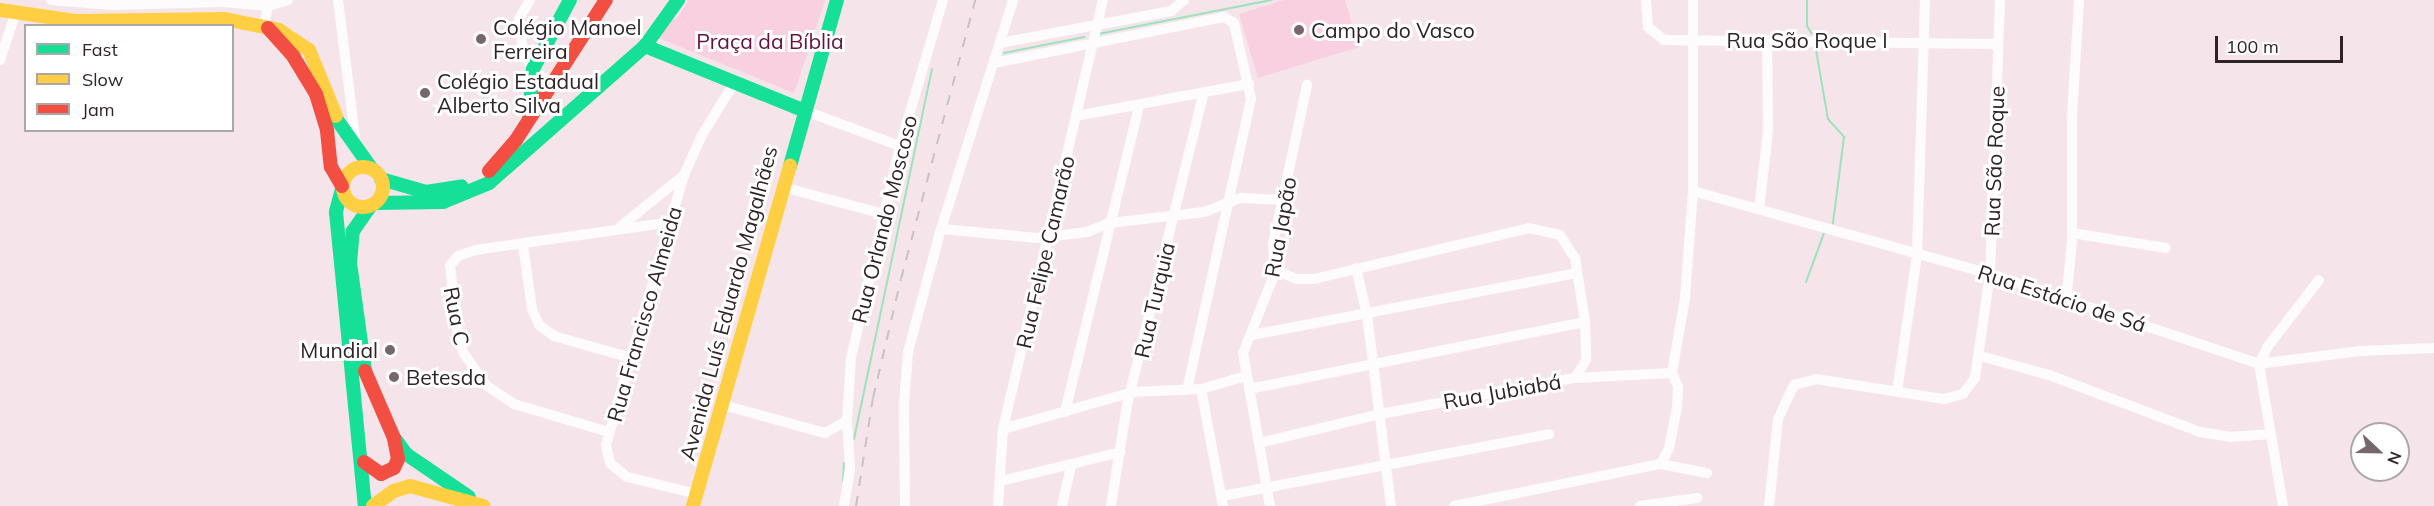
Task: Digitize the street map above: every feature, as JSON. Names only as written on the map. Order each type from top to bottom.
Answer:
[{"type":"main road","points":[[529,120],[533,72],[570,0]]},
{"type":"main road","points":[[365,506],[364,462],[336,213],[342,187],[353,170],[377,174],[419,190],[443,191],[472,182],[489,171],[529,120],[606,0]]},
{"type":"main road","points":[[316,94],[327,131],[332,167],[349,203],[420,204],[458,198],[489,183],[645,46],[678,0]]},
{"type":"main road","name":"Avenida Luís Eduardo Magalhães","points":[[695,500],[803,110],[837,0]]},
{"type":"main road","points":[[0,10],[9,22],[225,19],[290,34],[309,50],[336,116]]},
{"type":"main road","points":[[266,27],[293,56],[316,94],[336,116],[377,174],[383,191],[353,231],[350,263],[366,381],[394,438],[406,454],[482,506]]},
{"type":"main road","points":[[645,46],[803,110]]},
{"type":"main road","points":[[542,51],[563,65]]},
{"type":"main road","points":[[489,171],[505,169]]},
{"type":"main road","points":[[364,462],[381,474],[394,468],[398,459],[394,438]]},
{"type":"main road","points":[[436,475],[440,493]]},
{"type":"main road","points":[[373,506],[394,491],[410,486],[482,506]]},
{"type":"street","points":[[51,0],[113,5],[267,3],[288,0]]},
{"type":"street","points":[[338,0],[356,145]]},
{"type":"street","points":[[530,0],[519,19],[523,52],[533,72],[542,79],[554,80]]},
{"type":"street","name":"Rua Orlando Moscoso","points":[[844,506],[850,466],[847,421],[851,358],[900,146],[943,0]]},
{"type":"street","points":[[905,506],[904,404],[908,352],[941,229],[1013,0]]},
{"type":"street","name":"Rua Felipe Camarão","points":[[998,506],[1002,481],[1003,429],[1103,0]]},
{"type":"street","points":[[1000,42],[1171,11],[1184,0]]},
{"type":"street","name":"Rua São Roque I","points":[[1646,0],[1648,27],[1656,36],[1691,39],[1998,44]]},
{"type":"street","points":[[1661,464],[1669,448],[1677,408],[1678,387],[1672,373],[1684,298],[1693,191],[1691,39],[1693,0]]},
{"type":"street","points":[[1897,392],[1917,255],[1925,0]]},
{"type":"street","name":"Rua São Roque","points":[[1769,506],[1778,418],[1794,385],[1816,379],[1897,392],[1955,398],[1969,388],[1980,356],[1990,273],[2000,0]]},
{"type":"street","points":[[2066,302],[2072,233],[2072,116],[2079,0]]},
{"type":"street","points":[[266,27],[267,3]]},
{"type":"street","points":[[994,63],[1224,17],[1232,20],[1251,99],[1187,390]]},
{"type":"street","points":[[0,60],[9,22]]},
{"type":"street","points":[[1759,210],[1768,131],[1767,40]]},
{"type":"street","name":"Rua Francisco Almeida","points":[[695,500],[636,480],[616,470],[607,455],[609,432],[672,222],[684,174],[702,135],[734,83]]},
{"type":"street","points":[[1076,116],[1139,107],[1249,84]]},
{"type":"street","name":"Rua Japão","points":[[1270,506],[1243,353],[1276,270],[1273,244],[1307,86]]},
{"type":"street","name":"Rua Turquia","points":[[1111,506],[1127,405],[1133,392],[1203,95]]},
{"type":"street","points":[[1065,412],[1139,107]]},
{"type":"street","points":[[803,110],[900,146]]},
{"type":"street","points":[[619,227],[684,174]]},
{"type":"street","points":[[782,187],[884,214]]},
{"type":"street","name":"Rua Estácio de Sá","points":[[1693,191],[1917,255],[1990,273],[2066,302],[2259,364],[2360,351],[2434,348]]},
{"type":"street","points":[[941,229],[1020,237],[1048,236],[1087,232],[1109,224],[1204,212],[1229,201],[1284,200]]},
{"type":"street","name":"Rua C","points":[[609,432],[514,404],[486,385],[464,354],[458,338],[450,265],[469,251],[619,227],[672,222]]},
{"type":"street","name":"Rua Jubiabá","points":[[1259,443],[1380,414],[1575,378],[1586,360],[1585,322],[1575,258],[1569,243],[1560,235],[1538,228],[1356,268]]},
{"type":"street","points":[[2072,233],[2166,248]]},
{"type":"street","points":[[523,244],[532,309],[539,326],[554,336],[631,358]]},
{"type":"street","points":[[1276,270],[1304,280],[1356,268],[1367,314],[1391,506]]},
{"type":"street","points":[[1251,335],[1576,273]]},
{"type":"street","points":[[2283,506],[2269,434],[2259,364],[2268,346],[2319,280]]},
{"type":"street","points":[[1249,389],[1374,366],[1585,322]]},
{"type":"street","points":[[1980,356],[2049,375],[2200,432],[2230,437],[2269,434]]},
{"type":"street","points":[[1575,378],[1672,373]]},
{"type":"street","points":[[1003,429],[1133,392],[1201,389],[1246,376]]},
{"type":"street","points":[[1201,389],[1222,501],[1267,488],[1549,434]]},
{"type":"street","points":[[723,405],[831,433],[847,421]]},
{"type":"street","points":[[1002,481],[1121,452]]},
{"type":"street","points":[[1454,506],[1661,464],[1707,473]]},
{"type":"street","points":[[1062,506],[1071,466]]},
{"type":"street","points":[[1640,506],[1697,498]]},
{"type":"green space","name":"Praça da Bíblia","points":[[689,0],[825,0],[794,93],[656,37],[663,25],[677,18]]},
{"type":"green space","name":"Campo do Vasco","points":[[1284,0],[1345,0],[1359,47],[1258,78],[1239,14]]},
{"type":"waterway","points":[[1098,34],[1272,0]]},
{"type":"waterway","points":[[1807,0],[1807,26],[1812,34]]},
{"type":"waterway","points":[[1004,53],[1084,37]]},
{"type":"waterway","points":[[1815,44],[1828,119],[1844,137],[1833,223]]},
{"type":"waterway","points":[[854,439],[932,69]]},
{"type":"waterway","points":[[1806,282],[1824,233]]},
{"type":"waterway","points":[[843,481],[844,463]]},
{"type":"railway","points":[[856,506],[873,398],[901,279],[975,0]]},
{"type":"traffic: fast","points":[[529,117],[533,69],[570,0]]},
{"type":"traffic: fast","points":[[376,203],[443,202],[489,183],[645,46],[678,0]]},
{"type":"traffic: fast","points":[[790,166],[837,0]]},
{"type":"traffic: fast","points":[[645,46],[803,110]]},
{"type":"traffic: fast","points":[[330,110],[372,169]]},
{"type":"traffic: fast","points":[[381,179],[426,192],[462,186]]},
{"type":"traffic: fast","points":[[342,189],[336,212],[365,506]]},
{"type":"traffic: fast","points":[[365,371],[350,263],[353,231],[370,207]]},
{"type":"traffic: fast","points":[[396,440],[406,454],[469,497]]},
{"type":"traffic: slow","points":[[0,10],[75,21],[225,19],[279,30],[309,50],[336,116]]},
{"type":"traffic: slow","points":[[693,506],[790,166]]},
{"type":"traffic: slow","points":[[363,167],[371,168],[377,173],[382,179],[383,187],[382,195],[377,201],[371,206],[363,207],[355,206],[349,201],[344,195],[343,187],[344,179],[349,173],[355,168],[363,167]]},
{"type":"traffic: slow","points":[[373,506],[394,491],[410,486],[483,506]]},
{"type":"traffic: jam","points":[[489,171],[516,140],[606,0]]},
{"type":"traffic: jam","points":[[268,28],[293,56],[316,94],[327,131],[331,167],[342,186]]},
{"type":"traffic: jam","points":[[364,462],[381,474],[394,468],[398,459],[394,438],[365,371]]},
{"type":"place","name":"Campo do Vasco","points":[[1299,30]]},
{"type":"place","name":"Colégio Manoel Ferreira","points":[[481,39]]},
{"type":"place","name":"Colégio Estadual Alberto Silva","points":[[425,93]]},
{"type":"place","name":"Mundial","points":[[390,350]]},
{"type":"place","name":"Betesda","points":[[394,377]]}]
